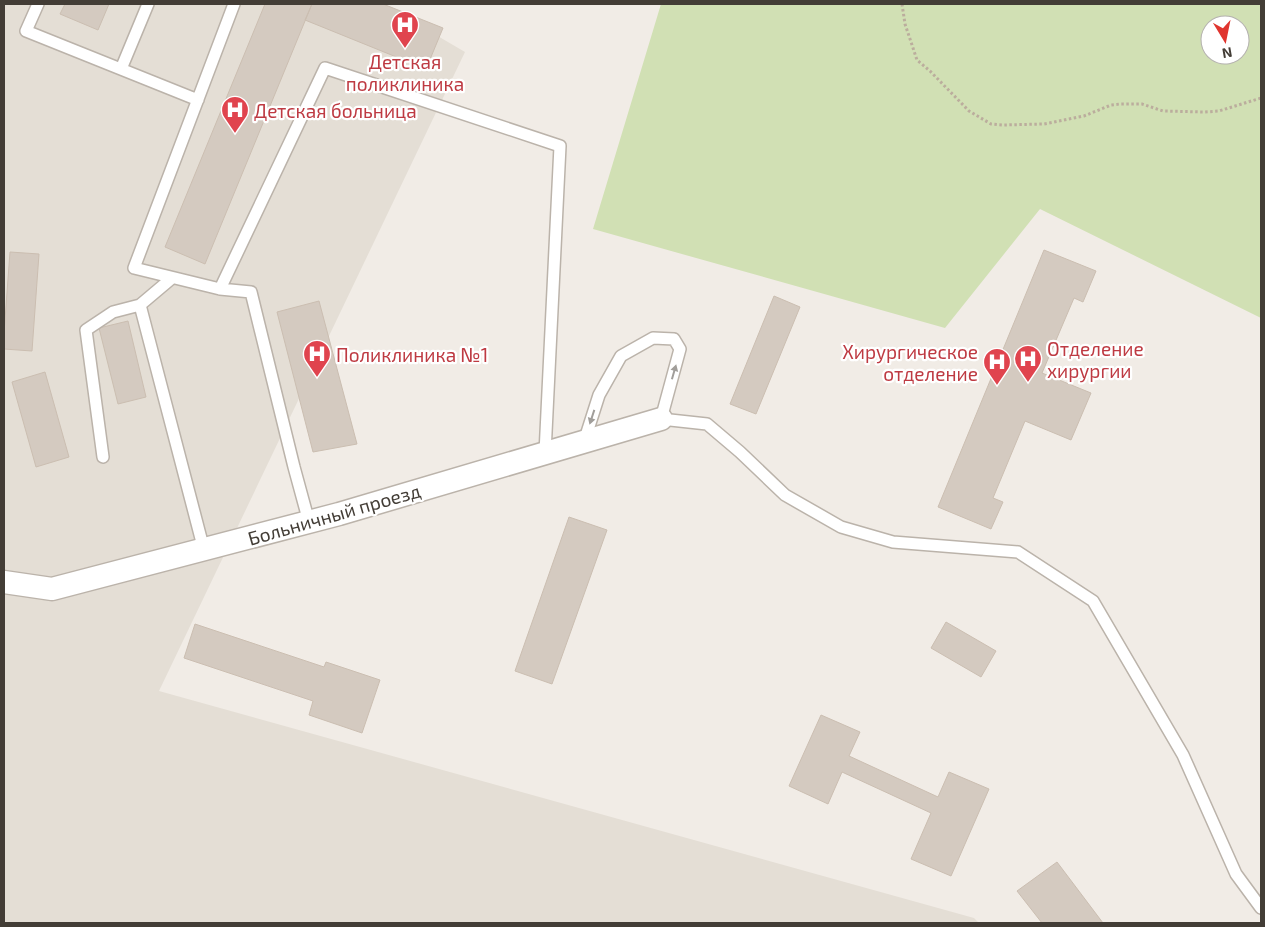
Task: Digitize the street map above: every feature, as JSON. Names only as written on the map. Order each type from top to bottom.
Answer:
[{"type":"street","name":"Больничный проезд","points":[[4,582],[52,589],[339,514],[661,419]]},
{"type":"lane","points":[[38,4],[26,31],[198,100]]},
{"type":"lane","points":[[121,69],[148,4]]},
{"type":"lane","points":[[234,4],[134,268],[220,289],[251,292],[309,522]]},
{"type":"lane","points":[[220,289],[325,68],[560,146],[545,453]]},
{"type":"lane","points":[[103,457],[86,330],[113,312],[140,306],[172,278]]},
{"type":"lane","points":[[140,306],[204,550]]},
{"type":"lane","points":[[584,442],[599,395],[621,356],[653,338],[674,338],[680,349],[661,419],[707,424],[740,452],[785,495],[841,527],[893,542],[1018,552],[1093,601],[1183,756],[1236,874],[1261,908]]},
{"type":"path","points":[[902,4],[905,24],[917,60],[968,111],[990,124],[1044,124],[1084,116],[1111,105],[1120,104],[1142,104],[1163,111],[1219,111],[1261,98]]},
{"type":"shaded area","points":[[4,4],[383,4],[465,52],[159,691],[974,918],[979,923],[4,923]]},
{"type":"green space","points":[[661,4],[1261,4],[1261,318],[1040,209],[945,328],[593,229]]},
{"type":"building","points":[[65,4],[109,4],[98,30],[60,14]]},
{"type":"building","name":"Детская больница","points":[[265,4],[312,4],[205,264],[165,247]]},
{"type":"building","name":"Детская поликлиника","points":[[312,4],[383,4],[443,28],[426,69],[305,20]]},
{"type":"building","name":"Отделение хирургии","points":[[1044,250],[1096,271],[1083,302],[1074,298],[1042,373],[1091,393],[1071,440],[1025,421],[993,498],[1003,502],[991,529],[938,507]]},
{"type":"building","points":[[10,252],[39,254],[32,351],[4,349]]},
{"type":"building","points":[[774,296],[800,307],[756,414],[730,404]]},
{"type":"building","name":"Поликлиника №1","points":[[319,301],[357,444],[313,452],[277,312]]},
{"type":"building","points":[[128,321],[146,397],[118,404],[99,328]]},
{"type":"building","points":[[45,372],[69,457],[36,467],[12,382]]},
{"type":"building","points":[[569,517],[607,530],[552,684],[515,671]]},
{"type":"building","points":[[946,622],[996,651],[981,677],[931,648]]},
{"type":"building","points":[[195,624],[324,667],[326,662],[380,680],[362,733],[309,715],[313,701],[184,658]]},
{"type":"building","points":[[821,715],[860,732],[849,756],[938,797],[949,772],[989,789],[951,876],[911,859],[931,813],[842,772],[828,804],[789,786]]},
{"type":"building","points":[[1057,862],[1103,923],[1042,923],[1017,891]]},
{"type":"place","name":"Детская поликлиника","points":[[405,49]]},
{"type":"place","name":"Детская больница","points":[[235,134]]},
{"type":"place","name":"Поликлиника №1","points":[[317,378]]},
{"type":"place","name":"Отделение хирургии","points":[[1028,383]]},
{"type":"place","name":"Хирургическое отделение","points":[[997,386]]}]
